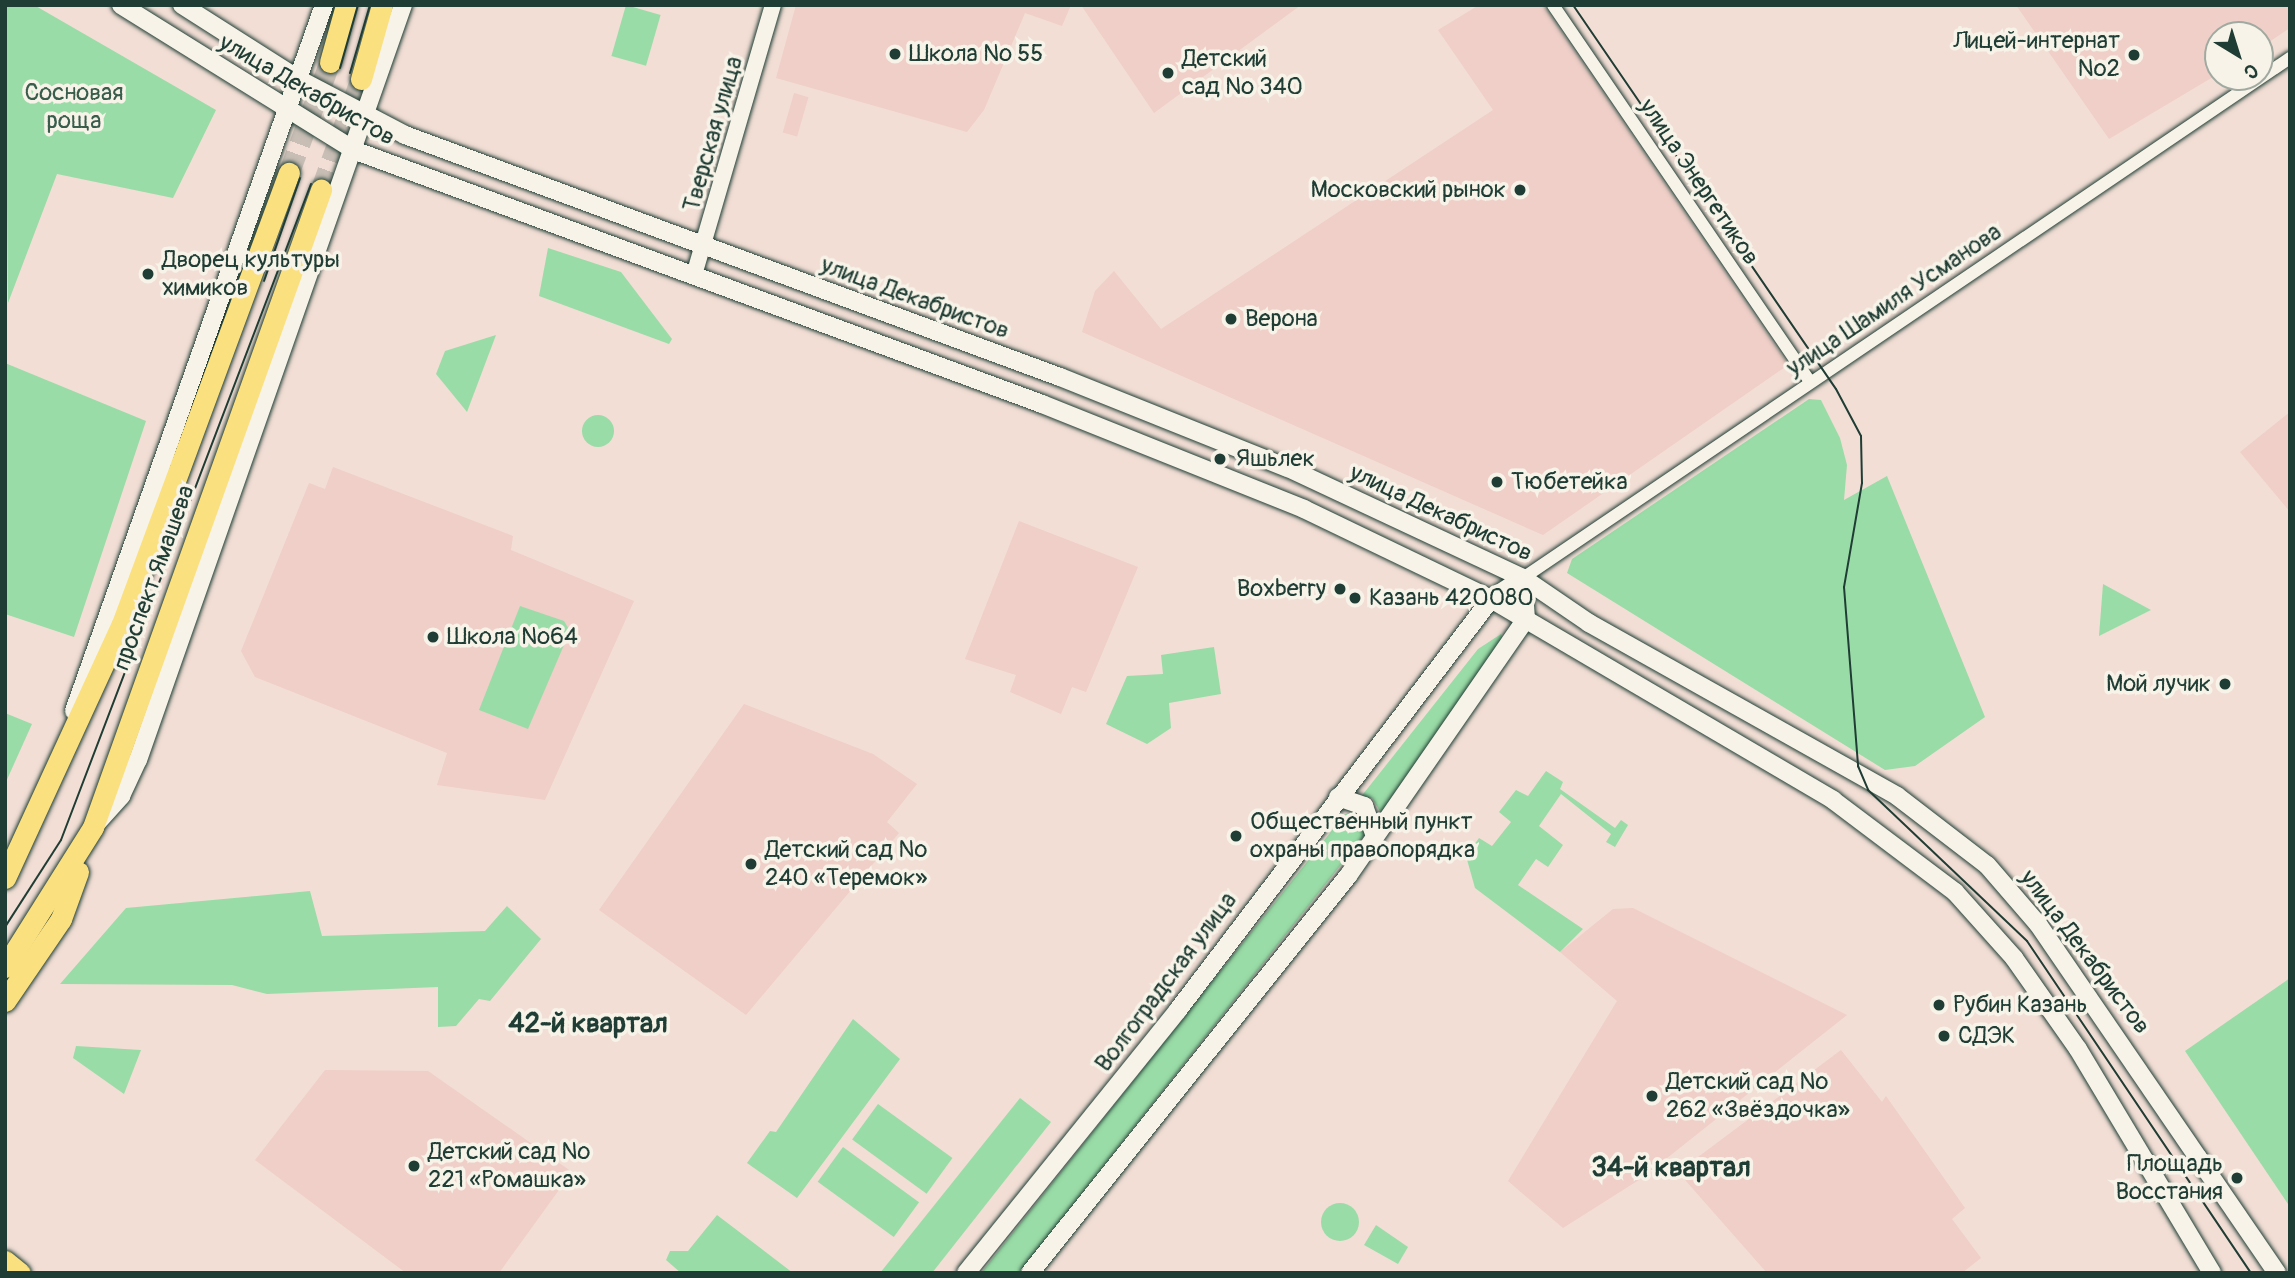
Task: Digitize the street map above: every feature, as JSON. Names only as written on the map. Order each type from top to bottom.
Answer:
[{"type":"main road","name":"улица Декабристов","points":[[121,5],[287,111],[356,150],[694,275],[1304,509],[1490,599],[1852,812],[1973,909],[2078,1049],[2212,1273]]},
{"type":"main road","name":"улица Декабристов","points":[[182,5],[298,79],[367,117],[1276,464],[1524,578],[1589,623],[1897,796],[1987,865],[2074,970],[2277,1273]]},
{"type":"main road","points":[[60,757],[90,655],[324,5]]},
{"type":"main road","points":[[330,62],[346,5]]},
{"type":"main road","points":[[361,79],[382,5]]},
{"type":"main road","points":[[5,1001],[61,919],[90,833],[121,796],[138,761],[356,150],[403,5]]},
{"type":"main road","name":"проспект Ямашева","points":[[5,878],[39,813],[60,757],[122,624],[289,173]]},
{"type":"main road","name":"проспект Ямашева","points":[[5,967],[90,833],[321,190]]},
{"type":"main road","points":[[1030,1273],[1348,876],[1374,834],[1526,619],[1524,578]]},
{"type":"main road","name":"Волгоградская улица","points":[[966,1273],[1490,599],[1524,578]]},
{"type":"main road","points":[[1338,797],[1364,806],[1374,834]]},
{"type":"main road","points":[[5,842],[39,813]]},
{"type":"main road","points":[[5,1261],[20,1273]]},
{"type":"street","name":"Тверская улица","points":[[694,275],[773,5]]},
{"type":"street","name":"улица Энергетиков","points":[[1553,5],[1810,382]]},
{"type":"street","name":"улица Шамиля Усманова","points":[[1524,578],[2290,58]]},
{"type":"shaded area","name":"Школа № 55","points":[[796,5],[1071,5],[1062,26],[1025,13],[984,110],[967,132],[776,78]]},
{"type":"shaded area","name":"Детский сад № 340","points":[[1081,5],[1301,5],[1154,113]]},
{"type":"shaded area","name":"Московский рынок","points":[[1479,5],[1543,5],[1788,365],[1543,535],[1082,332],[1095,291],[1114,271],[1161,329],[1493,110],[1438,30]]},
{"type":"shaded area","name":"Лицей-интернат №2","points":[[2016,5],[2290,5],[2290,28],[2274,39],[2274,21],[2204,21],[2204,82],[2109,139]]},
{"type":"shaded area","points":[[794,93],[808,97],[797,137],[783,132]]},
{"type":"shaded area","points":[[2290,412],[2290,512],[2240,452]]},
{"type":"shaded area","name":"Школа №64","points":[[333,467],[513,536],[511,550],[634,601],[545,800],[437,785],[447,753],[255,677],[241,651],[309,483],[325,489]]},
{"type":"shaded area","points":[[1019,521],[1138,567],[1086,692],[1072,687],[1061,714],[1010,692],[1016,675],[965,659]]},
{"type":"shaded area","name":"Детский сад № 240 «Теремок»","points":[[744,704],[873,754],[917,784],[887,822],[899,833],[746,1015],[599,910]]},
{"type":"shaded area","name":"Детский сад № 262 «Звёздочка»","points":[[1633,908],[1847,1015],[1642,1178],[1563,1228],[1508,1181],[1617,1001],[1560,952],[1613,909]]},
{"type":"shaded area","points":[[1841,1050],[1882,1102],[1886,1096],[1965,1208],[1952,1219],[1981,1258],[1962,1273],[1767,1273],[1678,1172]]},
{"type":"shaded area","name":"Детский сад № 221 «Ромашка»","points":[[325,1070],[428,1071],[572,1172],[499,1273],[406,1273],[255,1160]]},
{"type":"green space","name":"Сосновая роща","points":[[5,5],[34,5],[216,110],[173,198],[57,174],[8,303]]},
{"type":"green space","points":[[626,5],[661,15],[646,66],[611,56]]},
{"type":"green space","points":[[548,248],[621,272],[672,339],[669,344],[539,296]]},
{"type":"green space","points":[[496,335],[467,412],[436,374],[445,351]]},
{"type":"green space","points":[[5,363],[146,421],[74,637],[5,614]]},
{"type":"green space","points":[[1809,399],[1821,400],[1840,438],[1847,465],[1844,500],[1887,476],[1985,717],[1915,766],[1885,770],[1567,573],[1572,559]]},
{"type":"green space","points":[[598,415],[610,419],[614,431],[610,443],[598,447],[586,443],[582,431],[586,419]]},
{"type":"green space","points":[[2103,584],[2151,610],[2099,636]]},
{"type":"green space","points":[[520,606],[564,621],[570,631],[528,729],[479,710]]},
{"type":"green space","points":[[1501,634],[1504,643],[1381,813],[1372,798],[1360,798],[1478,649]]},
{"type":"green space","points":[[1214,647],[1221,694],[1169,703],[1171,728],[1147,744],[1106,724],[1127,676],[1163,674],[1161,655]]},
{"type":"green space","points":[[5,713],[32,724],[5,784]]},
{"type":"green space","points":[[1546,771],[1563,782],[1560,789],[1615,828],[1621,820],[1628,825],[1615,847],[1606,842],[1611,834],[1561,794],[1539,826],[1563,845],[1548,867],[1536,859],[1518,885],[1583,929],[1560,952],[1475,888],[1466,856],[1479,838],[1492,846],[1511,822],[1499,812],[1516,790],[1528,796]]},
{"type":"green space","points":[[1358,811],[1366,833],[1019,1273],[981,1273],[1345,814]]},
{"type":"green space","points":[[310,891],[322,936],[485,931],[507,906],[541,939],[490,1001],[479,999],[456,1026],[438,1027],[438,987],[267,994],[232,985],[60,984],[126,908]]},
{"type":"green space","points":[[2290,978],[2290,1207],[2185,1051]]},
{"type":"green space","points":[[853,1019],[900,1059],[797,1198],[747,1163],[770,1131],[776,1132]]},
{"type":"green space","points":[[76,1046],[141,1050],[124,1094],[73,1058]]},
{"type":"green space","points":[[1020,1098],[1051,1122],[932,1273],[880,1273]]},
{"type":"green space","points":[[878,1104],[952,1158],[927,1194],[852,1140]]},
{"type":"green space","points":[[843,1147],[919,1202],[894,1237],[818,1182]]},
{"type":"green space","points":[[1340,1203],[1353,1209],[1359,1222],[1353,1235],[1340,1241],[1327,1235],[1321,1222],[1327,1209]]},
{"type":"green space","points":[[717,1215],[793,1273],[681,1273],[666,1260],[670,1251],[688,1251]]},
{"type":"green space","points":[[1376,1225],[1408,1247],[1398,1264],[1364,1245]]},
{"type":"tunnel","points":[[289,173],[330,62]]},
{"type":"tunnel","points":[[321,190],[361,79]]},
{"type":"tram line","points":[[340,68],[358,5]]},
{"type":"tram line","points":[[350,73],[370,5]]},
{"type":"tram line","points":[[1573,5],[1836,389],[1861,436],[1862,483],[1844,587],[1858,766],[1868,790],[2027,941],[2251,1273]]},
{"type":"tram line","points":[[264,281],[300,178]]},
{"type":"tram line","points":[[5,927],[61,840],[311,184]]},
{"type":"place","name":"Школа № 55","points":[[895,54]]},
{"type":"place","name":"Лицей-интернат №2","points":[[2134,55]]},
{"type":"place","name":"Детский сад № 340","points":[[1168,73]]},
{"type":"place","name":"Московский рынок","points":[[1520,190]]},
{"type":"place","name":"Дворец культуры химиков","points":[[148,274]]},
{"type":"place","name":"Верона","points":[[1231,319]]},
{"type":"place","name":"Яшьлек","points":[[1220,459]]},
{"type":"place","name":"Тюбетейка","points":[[1497,482]]},
{"type":"place","name":"Boxberry","points":[[1340,589]]},
{"type":"place","name":"Казань 420080","points":[[1355,598]]},
{"type":"place","name":"Школа №64","points":[[433,637]]},
{"type":"place","name":"Мой лучик","points":[[2225,684]]},
{"type":"place","name":"Общественный пункт охраны правопорядка","points":[[1236,836]]},
{"type":"place","name":"Детский сад № 240 «Теремок»","points":[[751,864]]},
{"type":"place","name":"Рубин Казань","points":[[1939,1005]]},
{"type":"place","name":"СДЭК","points":[[1944,1036]]},
{"type":"place","name":"Детский сад № 262 «Звёздочка»","points":[[1652,1096]]},
{"type":"place","name":"Детский сад № 221 «Ромашка»","points":[[414,1166]]},
{"type":"place","name":"Площадь Восстания","points":[[2237,1178]]},
{"type":"district","name":"42-й квартал","points":[[588,1024]]},
{"type":"district","name":"34-й квартал","points":[[1671,1168]]}]
